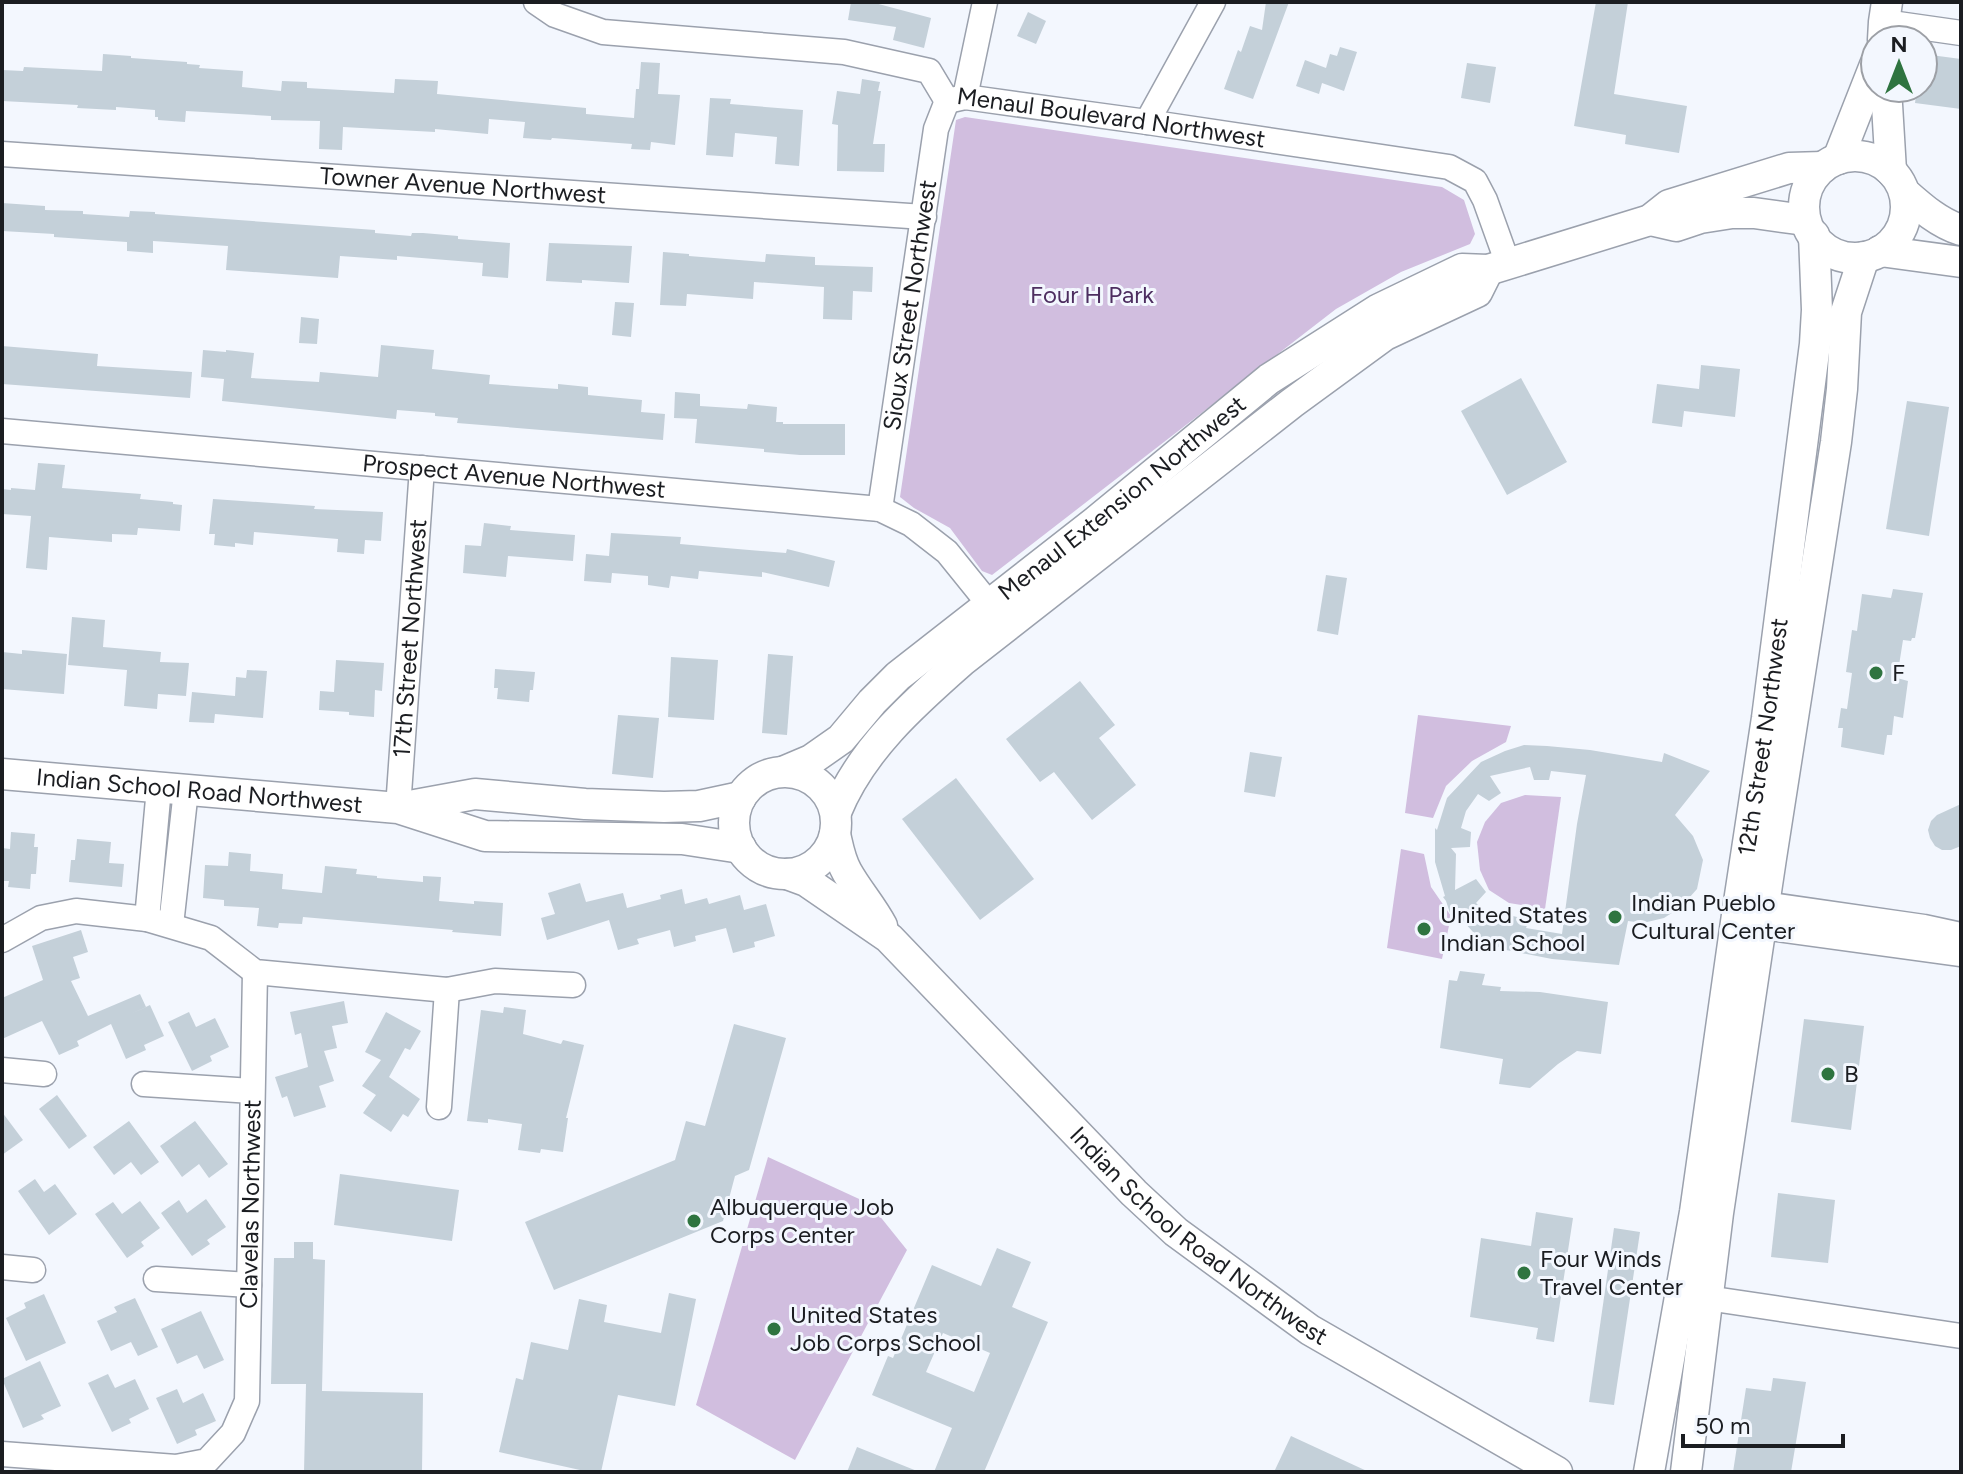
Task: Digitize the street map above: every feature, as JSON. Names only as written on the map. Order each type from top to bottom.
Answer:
[{"type":"main road","points":[[1859,101],[1831,163],[1812,179],[1805,195],[1804,211],[1818,241],[1831,252],[1847,257],[1872,254],[1961,262]]},
{"type":"main road","points":[[1872,254],[1893,241],[1906,211],[1898,182],[1888,104]]},
{"type":"main road","points":[[1498,267],[1650,220],[1669,205],[1789,168],[1831,163],[1855,156],[1871,158],[1886,166],[1929,214],[1961,230]]},
{"type":"main road","points":[[1650,220],[1676,226],[1700,218],[1754,213],[1810,228]]},
{"type":"main road","name":"12th Street Northwest","points":[[1686,1472],[1754,915],[1771,686],[1815,344],[1817,310],[1810,228]]},
{"type":"main road","name":"12th Street Northwest","points":[[1649,1472],[1695,1212],[1754,915],[1836,442],[1846,312],[1852,289],[1872,254]]},
{"type":"main road","name":"Menaul Extension Northwest","points":[[785,771],[811,760],[841,739],[898,676],[1095,522],[1269,379],[1379,309],[1462,269],[1498,267]]},
{"type":"main road","name":"Menaul Extension Northwest","points":[[836,823],[845,790],[891,728],[962,661],[1292,403],[1385,335],[1477,292],[1498,267]]},
{"type":"main road","points":[[785,771],[802,774],[829,795],[836,823],[829,849],[818,862],[804,870],[787,874],[761,867],[749,859],[736,836],[734,823],[741,797],[756,780],[785,771]]},
{"type":"main road","name":"Indian School Road Northwest","points":[[2,774],[398,808],[485,836],[682,839],[741,848]]},
{"type":"main road","name":"Indian School Road Northwest","points":[[398,808],[475,794],[585,804],[664,807],[699,806],[741,797]]},
{"type":"main road","name":"Indian School Road Northwest","points":[[836,823],[839,852],[847,872],[889,938]]},
{"type":"main road","name":"Indian School Road Northwest","points":[[787,874],[806,881],[889,938],[1134,1193],[1176,1232],[1310,1330],[1557,1472]]},
{"type":"street","name":"Menaul Boulevard Northwest","points":[[536,2],[555,15],[603,32],[844,52],[929,71],[956,99],[1147,122],[1449,167],[1475,181],[1485,200],[1498,267]]},
{"type":"street","name":"Sioux Street Northwest","points":[[880,509],[936,129],[956,99],[985,2]]},
{"type":"street","points":[[1147,122],[1213,2]]},
{"type":"street","points":[[1885,21],[1961,33]]},
{"type":"street","name":"Towner Avenue Northwest","points":[[2,154],[924,217]]},
{"type":"street","name":"Prospect Avenue Northwest","points":[[2,431],[880,509],[911,524],[947,552],[989,604]]},
{"type":"street","name":"17th Street Northwest","points":[[398,808],[422,468]]},
{"type":"street","points":[[147,919],[173,789]]},
{"type":"street","points":[[171,925],[173,789]]},
{"type":"street","points":[[2,940],[41,918],[76,911],[147,919],[211,938],[255,972],[447,990],[495,981],[573,985]]},
{"type":"street","points":[[1754,915],[1924,927],[1961,935]]},
{"type":"street","points":[[1754,915],[1961,954]]},
{"type":"street","name":"Clavelas Northwest","points":[[2,1454],[176,1467],[207,1461],[233,1433],[247,1401],[255,972]]},
{"type":"street","points":[[439,1107],[447,990]]},
{"type":"street","points":[[2,1070],[44,1074]]},
{"type":"street","points":[[144,1084],[252,1091]]},
{"type":"street","points":[[2,1267],[33,1270]]},
{"type":"street","points":[[156,1279],[249,1285]]},
{"type":"street","points":[[1707,1298],[1961,1336]]},
{"type":"green space","name":"Four H Park","points":[[965,117],[1442,187],[1464,200],[1475,234],[1470,244],[1401,272],[1336,309],[992,575],[982,571],[950,528],[900,497],[956,120]]},
{"type":"green space","points":[[1418,715],[1511,726],[1506,742],[1472,761],[1446,786],[1433,818],[1405,813]]},
{"type":"green space","points":[[1525,795],[1561,797],[1545,909],[1509,903],[1489,890],[1480,870],[1477,842],[1485,822],[1501,803]]},
{"type":"green space","points":[[1401,849],[1424,854],[1431,887],[1451,916],[1442,959],[1387,948]]},
{"type":"green space","points":[[768,1157],[870,1204],[907,1250],[795,1460],[696,1405]]},
{"type":"building","points":[[851,2],[871,2],[931,18],[924,48],[893,40],[896,27],[848,20]]},
{"type":"building","points":[[1266,2],[1289,2],[1253,99],[1224,89],[1250,26],[1262,30]]},
{"type":"building","points":[[1596,2],[1628,2],[1614,94],[1687,106],[1679,153],[1625,144],[1626,135],[1574,126]]},
{"type":"building","points":[[1028,12],[1046,21],[1036,44],[1017,36]]},
{"type":"building","points":[[1340,47],[1357,52],[1344,91],[1322,83],[1319,94],[1296,86],[1305,60],[1326,68],[1330,54],[1337,56]]},
{"type":"building","points":[[103,54],[243,71],[242,87],[281,91],[282,81],[307,82],[307,88],[394,93],[395,79],[438,81],[437,94],[586,108],[586,114],[634,118],[641,62],[660,63],[658,94],[680,95],[675,145],[651,142],[650,150],[631,149],[632,144],[523,138],[525,122],[489,119],[488,134],[435,129],[435,132],[343,127],[342,150],[319,149],[320,121],[271,120],[271,116],[186,111],[185,122],[158,120],[155,110],[77,108],[78,105],[2,101],[2,70],[23,71],[24,67],[102,71]]},
{"type":"building","points":[[1939,56],[1961,59],[1961,109],[1923,104],[1939,104]]},
{"type":"building","points":[[1467,63],[1496,67],[1490,103],[1461,98]]},
{"type":"building","points":[[862,79],[880,82],[873,144],[885,144],[884,172],[837,171],[838,125],[832,124],[837,91],[860,94]]},
{"type":"building","points":[[710,98],[731,99],[730,104],[803,110],[799,166],[775,164],[777,137],[735,133],[733,157],[706,155]]},
{"type":"building","points":[[2,203],[45,206],[45,210],[83,211],[83,214],[129,217],[130,211],[155,212],[375,230],[375,233],[411,236],[412,233],[423,233],[458,236],[458,239],[510,243],[508,278],[482,276],[483,263],[397,256],[397,260],[340,256],[338,278],[226,270],[228,246],[153,241],[153,253],[127,251],[127,242],[2,231]]},
{"type":"building","points":[[549,243],[632,246],[629,283],[546,281]]},
{"type":"building","points":[[663,252],[765,262],[766,254],[815,257],[815,265],[873,267],[872,292],[853,291],[852,320],[823,319],[824,287],[754,282],[753,299],[687,294],[686,306],[660,305]]},
{"type":"building","points":[[615,302],[634,303],[631,337],[612,335]]},
{"type":"building","points":[[301,317],[319,319],[317,344],[299,343]]},
{"type":"building","points":[[381,345],[434,350],[432,369],[490,375],[489,384],[558,389],[558,384],[588,387],[588,395],[642,400],[641,412],[665,414],[663,440],[457,423],[458,418],[435,416],[435,413],[397,410],[396,419],[222,401],[224,379],[201,377],[203,350],[226,350],[254,353],[251,378],[319,382],[320,372],[378,377]]},
{"type":"building","points":[[2,346],[98,354],[97,366],[192,372],[190,398],[2,384]]},
{"type":"building","points":[[1701,365],[1740,369],[1735,417],[1684,411],[1682,427],[1652,423],[1657,384],[1699,389]]},
{"type":"building","points":[[1521,378],[1567,462],[1507,495],[1461,411]]},
{"type":"building","points":[[675,392],[700,394],[700,406],[747,409],[748,404],[777,407],[776,422],[783,424],[845,424],[845,455],[800,455],[695,443],[697,419],[674,418]]},
{"type":"building","points":[[1907,401],[1949,407],[1929,536],[1886,529]]},
{"type":"building","points":[[38,463],[65,465],[62,488],[141,494],[140,499],[182,505],[180,531],[138,528],[137,535],[112,534],[112,542],[49,537],[47,570],[26,568],[31,516],[2,514],[2,489],[35,490]]},
{"type":"building","points":[[213,499],[383,512],[381,541],[365,540],[364,554],[337,552],[338,539],[254,532],[253,545],[214,545],[215,534],[209,534]]},
{"type":"building","points":[[484,523],[511,526],[510,530],[575,535],[573,561],[508,556],[506,577],[463,573],[465,545],[481,546]]},
{"type":"building","points":[[611,533],[681,537],[680,544],[786,553],[787,549],[835,561],[829,587],[762,572],[762,577],[699,571],[698,579],[671,576],[669,588],[648,585],[648,576],[612,573],[611,583],[584,581],[586,554],[609,556]]},
{"type":"building","points":[[1326,575],[1347,578],[1338,635],[1317,631]]},
{"type":"building","name":"F","points":[[1893,589],[1923,593],[1915,638],[1903,640],[1897,678],[1908,681],[1903,718],[1894,716],[1892,735],[1887,735],[1884,755],[1841,747],[1843,728],[1838,728],[1841,708],[1847,709],[1852,673],[1846,672],[1852,630],[1857,631],[1862,594],[1891,598]]},
{"type":"building","points":[[72,617],[105,620],[103,647],[161,652],[160,662],[189,663],[186,696],[158,694],[157,709],[124,706],[127,670],[68,665]]},
{"type":"building","points":[[22,650],[67,654],[64,694],[2,689],[2,652],[22,654]]},
{"type":"building","points":[[768,654],[793,656],[787,735],[762,733]]},
{"type":"building","points":[[671,657],[718,660],[714,720],[668,717]]},
{"type":"building","points":[[336,660],[384,663],[382,691],[375,690],[374,717],[319,710],[320,691],[334,692]]},
{"type":"building","points":[[495,669],[535,672],[529,702],[497,699]]},
{"type":"building","points":[[247,670],[267,671],[263,718],[215,714],[214,723],[189,722],[192,692],[235,696],[236,677],[246,678]]},
{"type":"building","points":[[1080,681],[1115,725],[1099,738],[1136,785],[1092,820],[1054,772],[1040,782],[1006,739]]},
{"type":"building","points":[[618,715],[659,718],[653,778],[612,774]]},
{"type":"building","name":"Indian Pueblo Cultural Center","points":[[1524,745],[1547,746],[1662,762],[1664,753],[1710,771],[1675,815],[1693,836],[1703,860],[1697,889],[1681,907],[1664,918],[1643,923],[1628,921],[1619,965],[1552,959],[1506,950],[1473,932],[1455,912],[1455,916],[1451,916],[1435,862],[1435,828],[1437,830],[1447,798],[1481,762]],"holes":[[[1530,767],[1534,780],[1549,780],[1551,771],[1586,775],[1562,934],[1526,928],[1529,920],[1513,916],[1510,924],[1490,915],[1476,903],[1486,892],[1476,879],[1455,890],[1456,854],[1451,848],[1470,847],[1471,832],[1461,828],[1466,811],[1478,794],[1489,801],[1501,793],[1490,776]]]},
{"type":"building","points":[[1250,752],[1282,757],[1275,797],[1244,792]]},
{"type":"building","points":[[956,778],[1034,879],[980,920],[902,819]]},
{"type":"building","points":[[1961,804],[1961,846],[1942,850],[1930,838],[1928,830],[1931,821]]},
{"type":"building","points":[[11,832],[35,834],[34,847],[38,847],[36,874],[31,874],[30,889],[8,887],[9,881],[2,881],[2,848],[10,849]]},
{"type":"building","points":[[77,839],[111,842],[109,863],[124,864],[122,887],[69,882]]},
{"type":"building","points":[[229,852],[251,854],[250,871],[283,874],[282,889],[322,893],[325,866],[357,869],[356,874],[377,878],[423,882],[423,876],[441,877],[439,901],[503,903],[501,936],[303,917],[302,924],[279,923],[278,928],[257,926],[259,908],[224,906],[224,900],[203,898],[205,865],[228,866]]},
{"type":"building","points":[[580,883],[586,902],[623,893],[627,908],[661,899],[660,895],[682,889],[685,904],[707,898],[709,904],[740,895],[744,910],[766,904],[775,936],[754,942],[755,947],[733,953],[726,928],[695,936],[696,941],[674,947],[670,930],[637,939],[639,944],[618,950],[609,920],[547,940],[541,918],[555,914],[548,893]]},
{"type":"building","points":[[81,930],[88,952],[73,957],[80,978],[71,981],[88,1016],[140,994],[146,1007],[150,1005],[164,1036],[144,1045],[146,1050],[126,1059],[111,1024],[77,1041],[79,1046],[59,1055],[42,1021],[2,1039],[2,998],[43,980],[32,946]]},
{"type":"building","points":[[1460,971],[1485,974],[1482,985],[1501,987],[1500,991],[1540,992],[1608,1002],[1601,1054],[1577,1051],[1530,1088],[1499,1084],[1503,1059],[1440,1048],[1449,980],[1457,981]]},
{"type":"building","points":[[344,1001],[348,1023],[332,1026],[337,1048],[324,1051],[334,1081],[319,1086],[326,1107],[294,1117],[287,1096],[282,1098],[275,1077],[308,1067],[301,1033],[295,1035],[290,1012]]},
{"type":"building","points":[[504,1007],[526,1010],[523,1034],[561,1044],[563,1040],[584,1045],[566,1118],[563,1152],[518,1150],[522,1124],[488,1119],[488,1123],[467,1121],[481,1010],[503,1013]]},
{"type":"building","points":[[189,1012],[196,1027],[215,1018],[229,1047],[210,1056],[212,1061],[192,1071],[168,1022]]},
{"type":"building","points":[[386,1012],[421,1031],[410,1050],[405,1048],[389,1077],[420,1099],[408,1117],[403,1114],[391,1132],[363,1113],[376,1095],[362,1086],[381,1060],[365,1052]]},
{"type":"building","name":"B","points":[[1804,1019],[1864,1026],[1851,1130],[1791,1122]]},
{"type":"building","points":[[734,1024],[786,1038],[749,1170],[735,1176],[723,1221],[554,1290],[525,1222],[675,1160],[686,1121],[705,1126]]},
{"type":"building","points":[[57,1095],[87,1136],[69,1149],[39,1109]]},
{"type":"building","points":[[2,1112],[23,1140],[2,1155]]},
{"type":"building","points":[[129,1121],[159,1162],[141,1175],[131,1162],[114,1175],[93,1147]]},
{"type":"building","points":[[195,1121],[228,1164],[209,1178],[199,1164],[182,1177],[160,1146]]},
{"type":"building","points":[[340,1174],[459,1190],[452,1241],[334,1225]]},
{"type":"building","points":[[35,1179],[44,1192],[55,1184],[77,1214],[49,1235],[18,1191]]},
{"type":"building","points":[[1778,1193],[1835,1200],[1828,1263],[1771,1257]]},
{"type":"building","points":[[206,1199],[226,1227],[207,1240],[210,1244],[192,1256],[161,1213],[179,1200],[187,1213]]},
{"type":"building","points":[[140,1201],[160,1228],[141,1242],[144,1246],[127,1258],[95,1214],[113,1202],[122,1214]]},
{"type":"building","points":[[1536,1212],[1573,1218],[1554,1342],[1536,1339],[1538,1328],[1470,1317],[1481,1238],[1531,1246]]},
{"type":"building","points":[[1614,1228],[1640,1232],[1614,1405],[1589,1402]]},
{"type":"building","points":[[294,1242],[313,1242],[313,1259],[325,1260],[322,1391],[423,1393],[422,1472],[304,1472],[306,1384],[271,1384],[274,1258],[294,1258]]},
{"type":"building","points":[[997,1248],[1031,1262],[1012,1307],[1048,1322],[984,1472],[934,1472],[952,1428],[872,1395],[888,1356],[893,1358],[932,1265],[981,1286]],"holes":[[[943,1333],[990,1353],[974,1392],[926,1372]]]},
{"type":"building","points":[[669,1293],[696,1299],[675,1406],[618,1395],[601,1472],[499,1452],[516,1378],[523,1380],[531,1342],[568,1350],[579,1299],[607,1305],[604,1322],[661,1333]]},
{"type":"building","points":[[44,1294],[66,1343],[26,1361],[6,1318],[26,1308],[24,1303]]},
{"type":"building","points":[[135,1298],[158,1347],[138,1356],[131,1342],[111,1351],[97,1321],[117,1312],[114,1307]]},
{"type":"building","points":[[201,1311],[224,1360],[204,1369],[197,1355],[177,1364],[161,1329]]},
{"type":"building","points":[[40,1361],[61,1406],[41,1415],[44,1419],[23,1428],[2,1379]]},
{"type":"building","points":[[108,1374],[115,1388],[135,1379],[149,1409],[112,1432],[88,1383]]},
{"type":"building","points":[[1773,1378],[1806,1382],[1791,1472],[1733,1472],[1746,1388],[1771,1391]]},
{"type":"building","points":[[177,1389],[183,1403],[203,1393],[216,1421],[195,1430],[197,1435],[177,1444],[156,1398]]},
{"type":"building","points":[[1291,1436],[1369,1472],[1274,1472]]},
{"type":"building","points":[[857,1447],[917,1471],[917,1472],[847,1472]]},
{"type":"place","name":"F","points":[[1876,673]]},
{"type":"place","name":"Indian Pueblo Cultural Center","points":[[1615,917]]},
{"type":"place","name":"United States Indian School","points":[[1424,929]]},
{"type":"place","name":"B","points":[[1828,1074]]},
{"type":"place","name":"Albuquerque Job Corps Center","points":[[694,1221]]},
{"type":"place","name":"Four Winds Travel Center","points":[[1524,1273]]},
{"type":"place","name":"United States Job Corps School","points":[[774,1329]]}]
